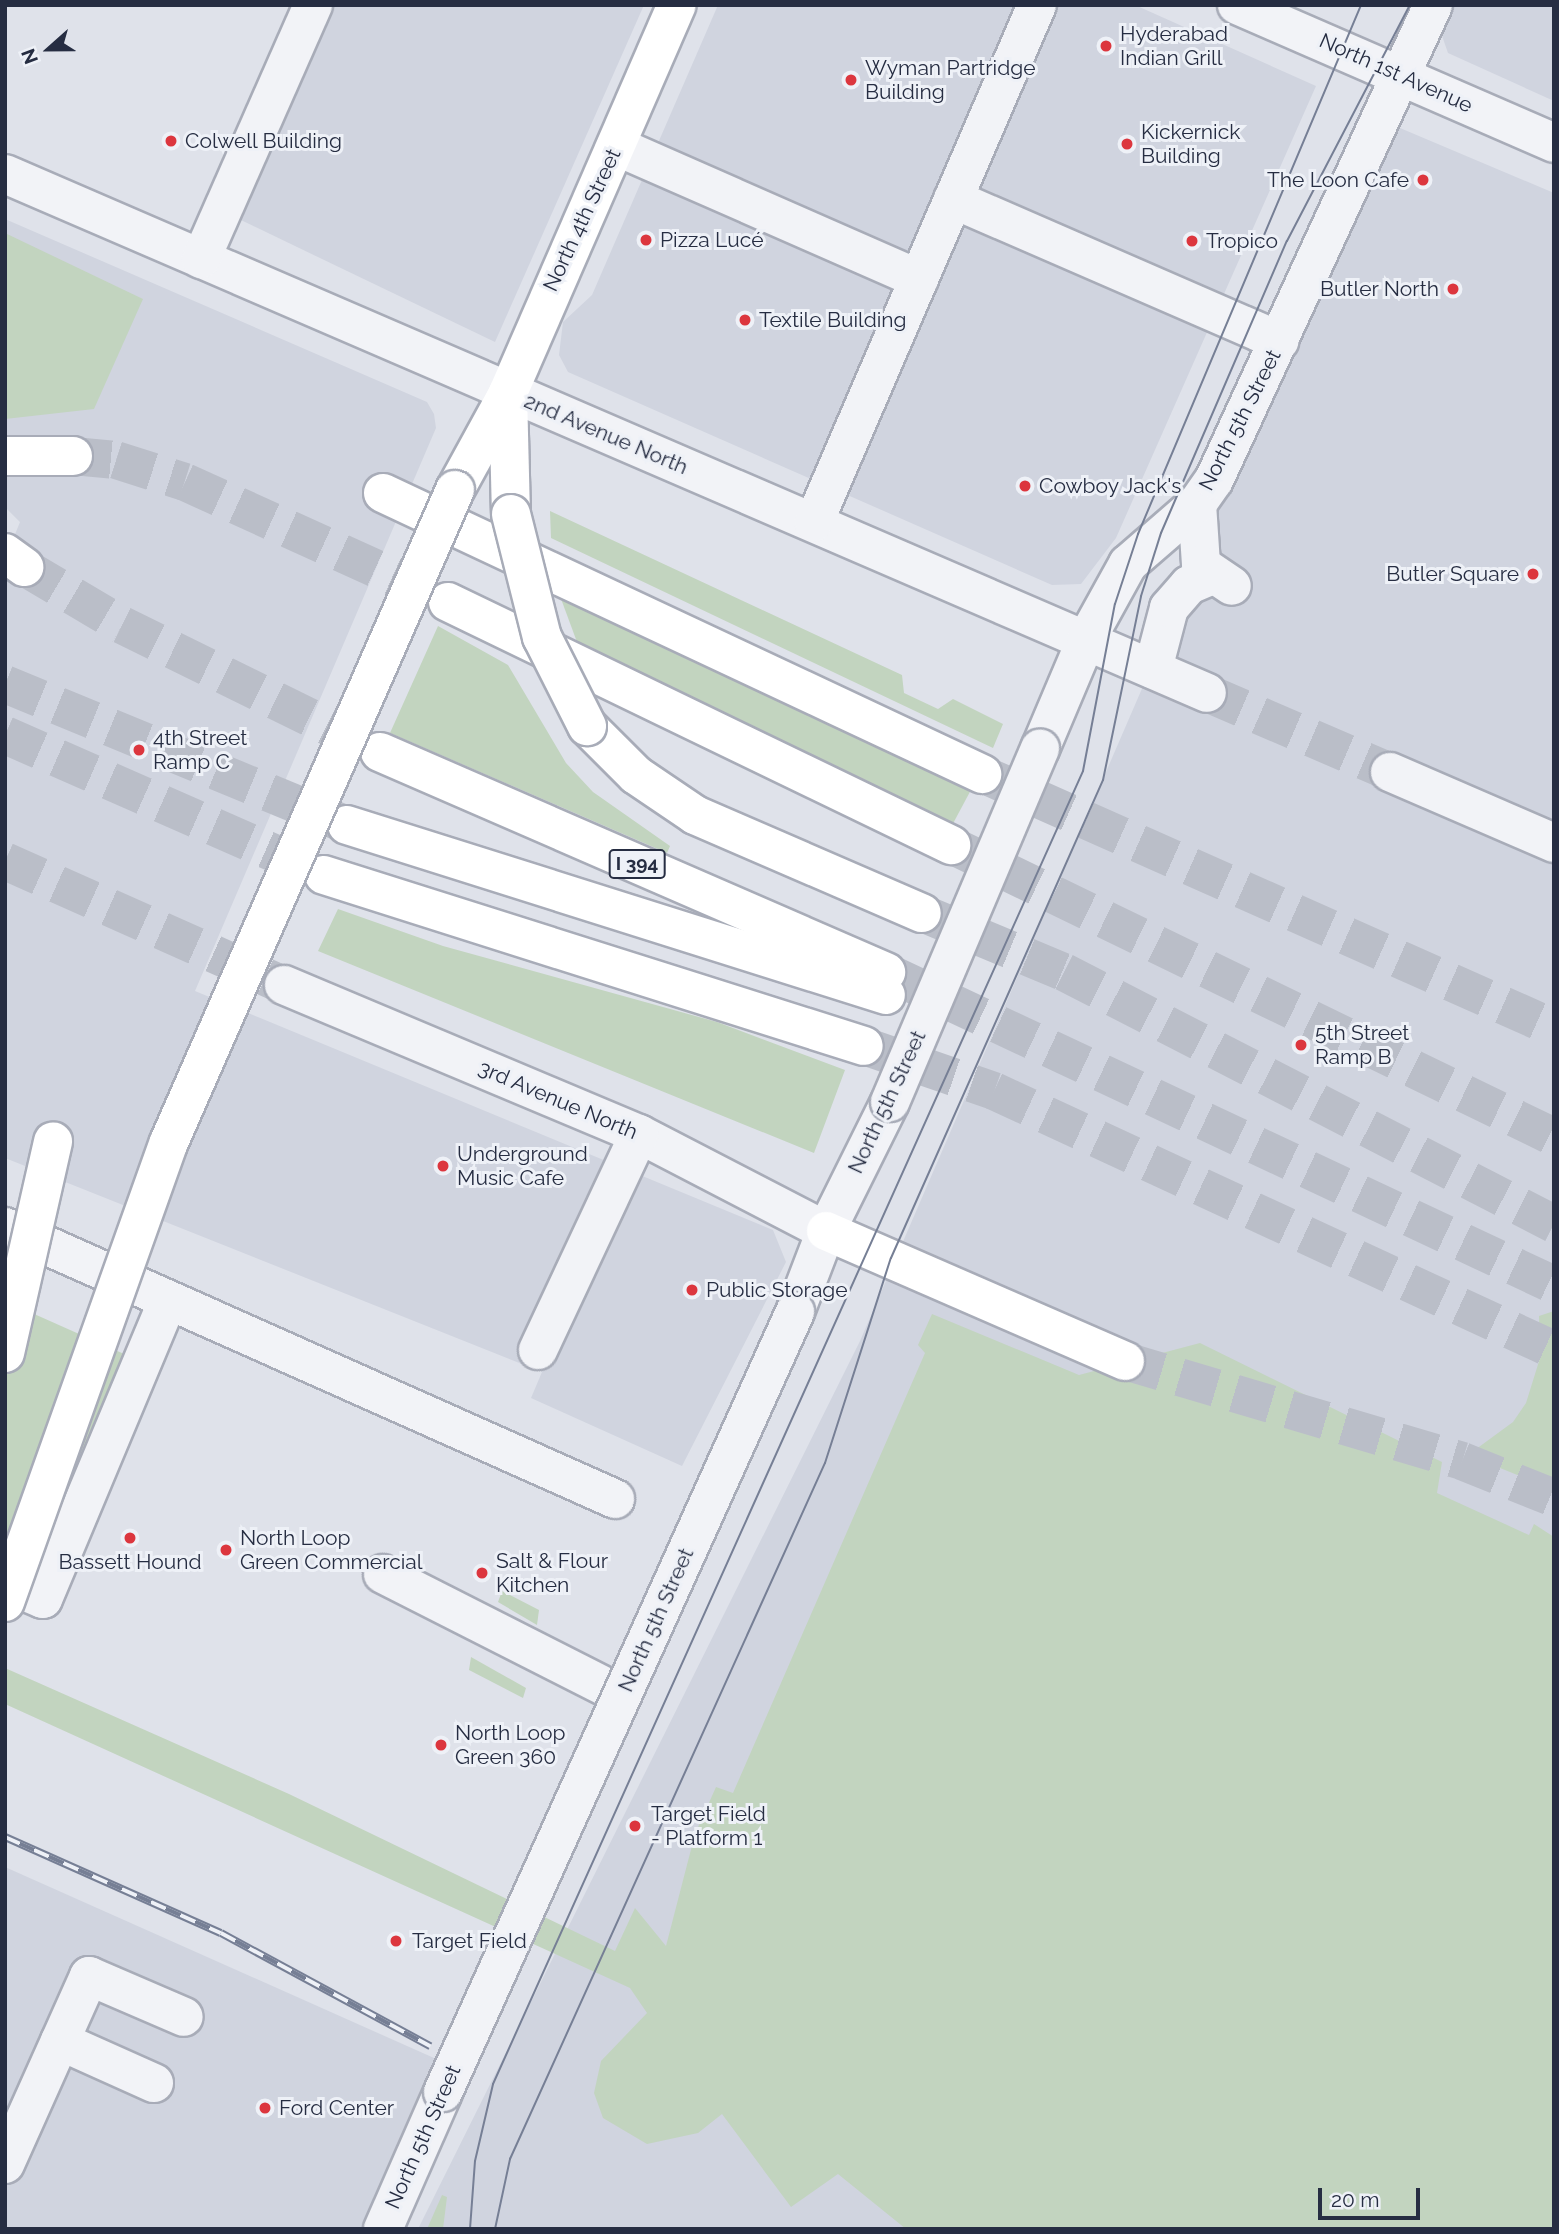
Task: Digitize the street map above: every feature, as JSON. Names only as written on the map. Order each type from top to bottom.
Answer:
[{"type":"main road","name":"North 4th Street","points":[[5,1602],[169,1142],[455,490],[508,393],[677,5]]},
{"type":"main road","points":[[508,393],[511,514],[542,637],[587,726],[636,775],[695,815],[922,913]]},
{"type":"main road","points":[[5,456],[73,456]]},
{"type":"main road","points":[[383,493],[982,774]]},
{"type":"main road","points":[[448,602],[951,845]]},
{"type":"main road","name":"I 394","points":[[347,825],[890,985],[380,752]]},
{"type":"main road","points":[[324,875],[864,1046]]},
{"type":"main road","points":[[5,1353],[53,1141]]},
{"type":"main road","points":[[826,1231],[1125,1361]]},
{"type":"street","points":[[201,259],[313,5]]},
{"type":"street","points":[[814,522],[1037,5]]},
{"type":"street","name":"North 1st Avenue","points":[[1237,5],[1554,143]]},
{"type":"street","name":"North 5th Street","points":[[383,2229],[795,1312],[826,1231],[890,1102],[1086,639],[1128,564],[1197,504],[1279,341],[1433,5]]},
{"type":"street","points":[[616,146],[919,279]]},
{"type":"street","name":"2nd Avenue North","points":[[5,174],[1207,693]]},
{"type":"street","points":[[953,199],[1279,341]]},
{"type":"street","points":[[1153,669],[1169,608],[1189,585],[1221,582],[1201,565],[1197,504]]},
{"type":"street","points":[[1390,772],[1554,842]]},
{"type":"street","name":"3rd Avenue North","points":[[284,985],[639,1134],[826,1231]]},
{"type":"street","points":[[538,1350],[639,1134]]},
{"type":"street","points":[[5,1227],[615,1499]]},
{"type":"street","points":[[5,1583],[43,1599],[169,1300]]},
{"type":"street","points":[[383,1574],[621,1695]]},
{"type":"street","points":[[5,2164],[89,1976],[184,2017]]},
{"type":"street","points":[[60,2041],[154,2082]]},
{"type":"shaded area","points":[[314,5],[644,5],[495,342],[222,211]]},
{"type":"shaded area","points":[[718,5],[1135,5],[1316,86],[1116,538],[1081,584],[1052,585],[568,372],[559,355],[563,322],[592,295]]},
{"type":"shaded area","points":[[1450,5],[1554,5],[1554,101],[1448,53],[1440,30]]},
{"type":"shaded area","points":[[1400,128],[1554,193],[1554,2229],[418,2229],[860,1341],[1380,138]]},
{"type":"shaded area","points":[[5,219],[427,402],[434,414],[436,428],[195,991],[773,1230],[786,1262],[682,1466],[531,1398],[542,1372],[5,1158],[5,559],[20,522],[5,507]]},
{"type":"shaded area","points":[[5,1867],[461,2070],[386,2229],[5,2229]]},
{"type":"green space","points":[[5,233],[143,299],[94,409],[5,419]]},
{"type":"green space","points":[[550,511],[902,675],[904,693],[938,709],[953,699],[1003,724],[993,748],[551,538]]},
{"type":"green space","points":[[557,588],[972,788],[949,831],[584,661]]},
{"type":"green space","points":[[438,626],[508,665],[566,763],[593,792],[670,846],[667,853],[390,733]]},
{"type":"green space","points":[[338,909],[443,946],[717,1022],[845,1070],[814,1153],[318,951]]},
{"type":"green space","points":[[5,1301],[142,1362],[43,1599],[5,1583]]},
{"type":"green space","points":[[1554,1311],[1554,1490],[1468,1455],[1513,1422],[1526,1403],[1540,1358],[1539,1316]]},
{"type":"green space","points":[[932,1314],[1079,1375],[1200,1343],[1442,1462],[1437,1493],[1529,1535],[1534,1524],[1554,1537],[1554,2229],[906,2229],[838,2174],[791,2207],[722,2114],[698,2133],[647,2144],[603,2118],[594,2093],[601,2061],[647,2013],[630,1988],[5,1704],[5,1668],[289,1794],[615,1951],[635,1908],[666,1946],[695,1834],[716,1787],[733,1793],[925,1353],[918,1345]]},
{"type":"green space","points":[[502,1591],[539,1610],[537,1625],[498,1602]]},
{"type":"green space","points":[[471,1657],[526,1688],[523,1698],[469,1670]]},
{"type":"green space","points":[[442,2195],[447,2197],[443,2229],[427,2229]]},
{"type":"tunnel","points":[[73,456],[116,460],[185,482],[443,599]]},
{"type":"tunnel","points":[[24,567],[122,625],[376,750]]},
{"type":"tunnel","points":[[5,684],[343,823]]},
{"type":"tunnel","points":[[1207,693],[1390,772]]},
{"type":"tunnel","points":[[5,735],[324,875]]},
{"type":"tunnel","points":[[982,774],[1554,1028]]},
{"type":"tunnel","points":[[951,845],[1554,1137]]},
{"type":"tunnel","points":[[5,861],[284,985]]},
{"type":"tunnel","points":[[922,913],[1064,972],[1554,1224]]},
{"type":"tunnel","points":[[895,976],[1554,1285]]},
{"type":"tunnel","points":[[864,1046],[994,1091],[1554,1350]]},
{"type":"tunnel","points":[[1125,1361],[1462,1461],[1554,1498]]},
{"type":"tram line","points":[[470,2229],[475,2161],[493,2084],[1083,771],[1115,604],[1138,534],[1361,5]]},
{"type":"tram line","points":[[495,2229],[510,2159],[825,1463],[891,1258],[1103,780],[1141,596],[1161,533],[1287,241],[1410,5]]},
{"type":"railway","points":[[5,1837],[221,1933],[430,2046]]},
{"type":"place","name":"Hyderabad Indian Grill","points":[[1106,46]]},
{"type":"place","name":"Wyman Partridge Building","points":[[851,80]]},
{"type":"place","name":"Colwell Building","points":[[171,141]]},
{"type":"place","name":"Kickernick Building","points":[[1127,144]]},
{"type":"place","name":"The Loon Cafe","points":[[1423,180]]},
{"type":"place","name":"Pizza Lucé","points":[[646,240]]},
{"type":"place","name":"Tropico","points":[[1192,241]]},
{"type":"place","name":"Butler North","points":[[1453,289]]},
{"type":"place","name":"Textile Building","points":[[745,320]]},
{"type":"place","name":"Cowboy Jack's","points":[[1025,486]]},
{"type":"place","name":"Butler Square","points":[[1533,574]]},
{"type":"place","name":"4th Street Ramp C","points":[[139,750]]},
{"type":"place","name":"5th Street Ramp B","points":[[1301,1045]]},
{"type":"place","name":"Underground Music Cafe","points":[[443,1166]]},
{"type":"place","name":"Public Storage","points":[[692,1290]]},
{"type":"place","name":"Bassett Hound","points":[[130,1538]]},
{"type":"place","name":"North Loop Green Commercial","points":[[226,1550]]},
{"type":"place","name":"Salt & Flour Kitchen","points":[[482,1573]]},
{"type":"place","name":"North Loop Green 360","points":[[441,1745]]},
{"type":"place","name":"Target Field - Platform 1","points":[[635,1826]]},
{"type":"place","name":"Target Field","points":[[396,1941]]},
{"type":"place","name":"Ford Center","points":[[265,2108]]}]
